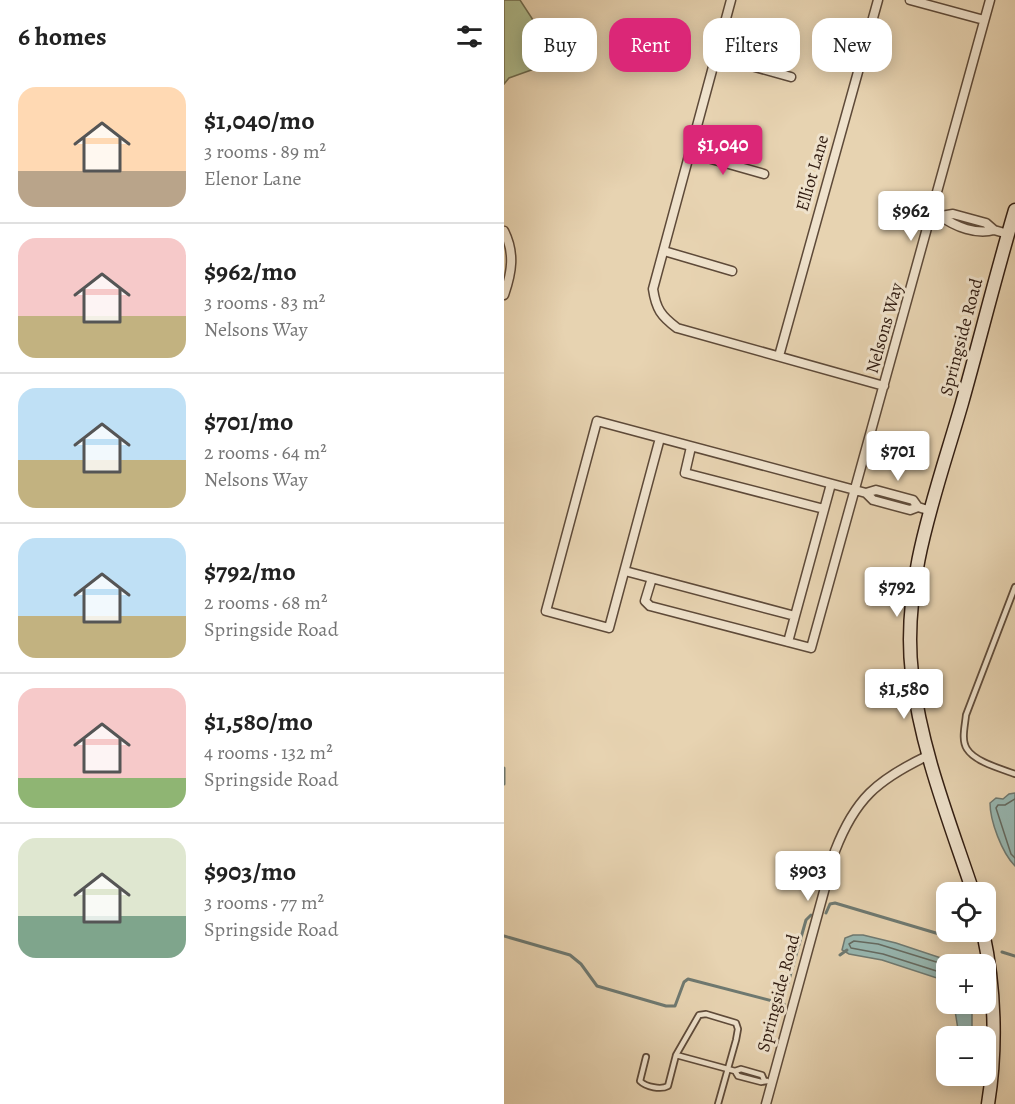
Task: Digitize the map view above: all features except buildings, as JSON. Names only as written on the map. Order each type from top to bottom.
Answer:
[{"type":"main road","name":"Springside Road","points":[[970,882],[927,756],[920,726],[912,672],[911,630],[920,549],[1012,235],[1015,210]]},
{"type":"main road","points":[[985,942],[989,959],[993,1016],[991,1086],[988,1104]]},
{"type":"street","points":[[726,18],[731,0]]},
{"type":"street","name":"Elliot Lane","points":[[779,356],[878,0]]},
{"type":"street","points":[[910,0],[984,20]]},
{"type":"street","name":"Nelsons Way","points":[[788,642],[811,648],[885,386],[937,215],[990,0]]},
{"type":"street","points":[[712,72],[653,289],[655,304],[665,318],[677,328],[885,386]]},
{"type":"street","points":[[773,72],[791,77]]},
{"type":"street","points":[[690,153],[764,174]]},
{"type":"street","points":[[937,215],[953,214],[986,223],[994,230],[1012,235]]},
{"type":"street","points":[[504,231],[512,254],[511,276],[504,295]]},
{"type":"street","points":[[664,251],[732,271]]},
{"type":"street","points":[[660,438],[609,628],[546,611],[597,422],[660,438],[866,493],[876,490],[913,500],[918,507],[931,511]]},
{"type":"street","points":[[692,447],[685,473],[824,509]]},
{"type":"street","points":[[652,578],[645,601],[650,606],[788,642],[831,484]]},
{"type":"street","points":[[625,571],[795,616]]},
{"type":"street","name":"Springside Road","points":[[766,1104],[768,1081],[843,830],[850,816],[885,779],[927,756]]},
{"type":"lane","points":[[1015,587],[966,716],[964,735],[967,750],[982,761],[1015,774]]},
{"type":"lane","points":[[646,1057],[640,1081],[643,1084],[662,1088],[668,1086],[676,1055],[697,1017],[706,1014],[735,1023],[738,1026],[718,1104]]},
{"type":"lane","points":[[676,1055],[735,1071],[738,1076],[761,1082],[768,1081]]},
{"type":"green space","points":[[504,0],[520,0],[532,18],[522,18],[522,72],[526,72],[509,78],[504,84]]},
{"type":"water","points":[[1015,793],[1015,866],[998,836],[992,819],[990,803],[996,798],[1003,799]]},
{"type":"water","points":[[863,935],[896,943],[936,956],[936,978],[882,960],[849,954],[842,950],[845,938]]},
{"type":"water","points":[[956,1014],[972,1014],[972,1026],[957,1026]]},
{"type":"waterway","points":[[504,768],[504,784]]},
{"type":"waterway","points":[[826,913],[830,904],[835,903],[936,933]]},
{"type":"waterway","points":[[782,1004],[806,920],[811,915]]},
{"type":"waterway","points":[[504,936],[570,955],[581,964],[597,986],[666,1006],[675,1006],[684,982],[688,979],[784,1004]]},
{"type":"waterway","points":[[840,955],[847,950]]},
{"type":"waterway","points":[[1002,952],[1015,956]]}]
